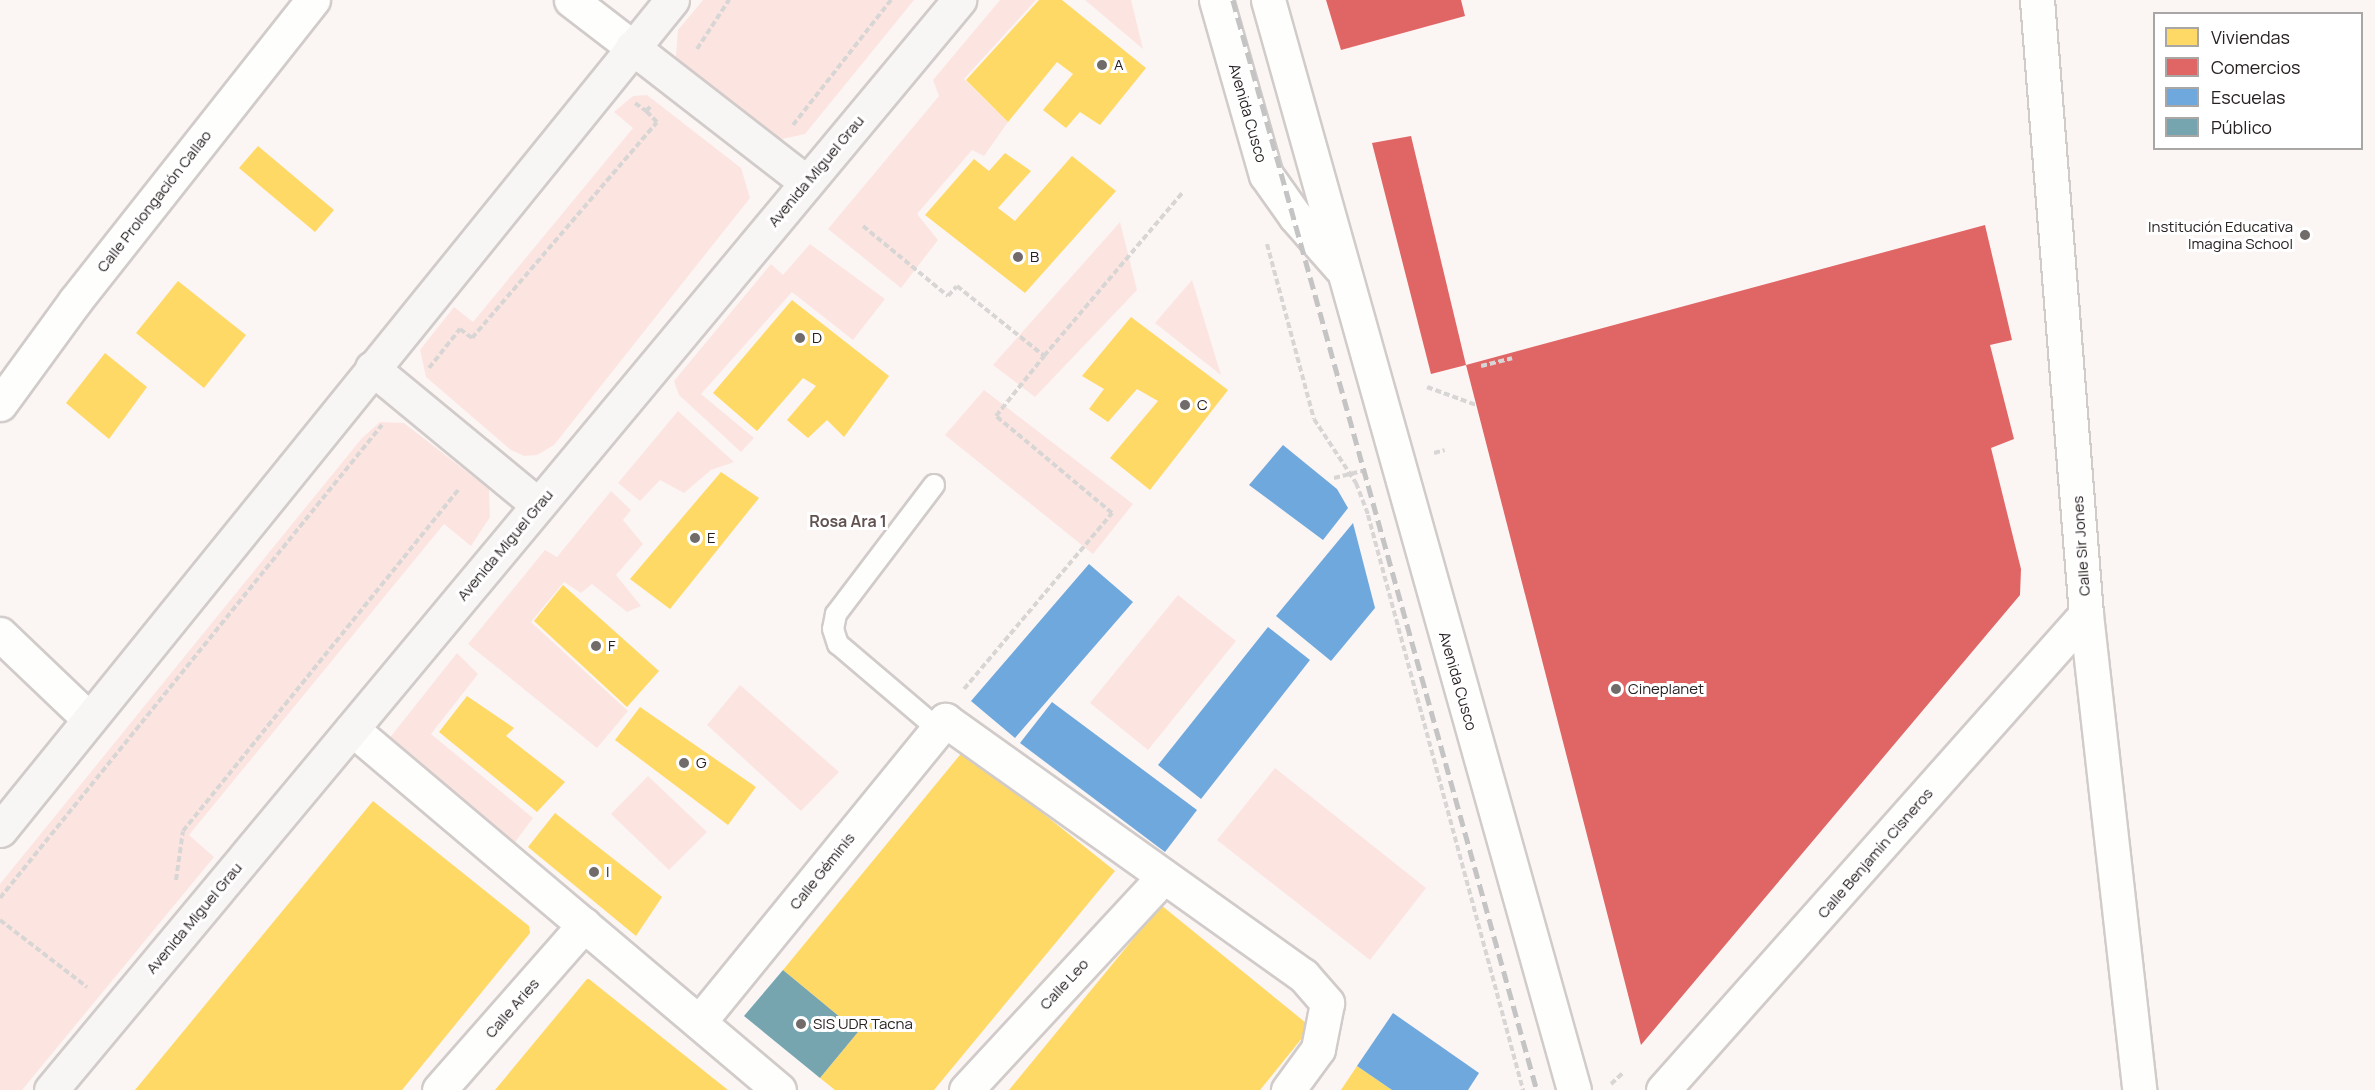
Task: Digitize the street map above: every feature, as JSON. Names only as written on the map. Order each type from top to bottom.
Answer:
[{"type":"main road","points":[[0,830],[672,0]]},
{"type":"main road","name":"Avenida Miguel Grau","points":[[51,1090],[959,0]]},
{"type":"main road","points":[[632,47],[807,182]]},
{"type":"main road","points":[[372,368],[538,505]]},
{"type":"street","name":"Calle Prolongación Callao","points":[[0,404],[75,301],[313,0]]},
{"type":"street","points":[[571,0],[632,47]]},
{"type":"street","name":"Avenida Cusco","points":[[1216,0],[1266,175],[1295,216],[1345,272]]},
{"type":"street","name":"Avenida Cusco","points":[[1268,0],[1574,1090]]},
{"type":"street","name":"Calle Sir Jones","points":[[2037,0],[2086,614],[2139,1090]]},
{"type":"street","name":"Calle Benjamín Cisneros","points":[[1663,1090],[2086,614]]},
{"type":"street","points":[[0,634],[89,719]]},
{"type":"street","points":[[941,724],[1303,975],[1327,1003],[1318,1049],[1288,1090]]},
{"type":"street","name":"Calle Géminis","points":[[699,1022],[941,724]]},
{"type":"street","points":[[352,729],[779,1090]]},
{"type":"street","name":"Calle Leo","points":[[966,1090],[1163,877]]},
{"type":"street","name":"Calle Aries","points":[[439,1090],[584,925]]},
{"type":"lane","points":[[934,485],[836,614],[833,630],[838,644],[941,724]]},
{"type":"path","points":[[704,59],[695,52],[729,0]]},
{"type":"path","points":[[772,155],[891,0]]},
{"type":"path","points":[[0,898],[460,329],[472,338],[657,122],[646,111],[674,80]]},
{"type":"path","points":[[785,125],[792,126]]},
{"type":"path","points":[[941,724],[962,692],[1112,513],[996,416],[1182,193]]},
{"type":"path","points":[[863,226],[948,296],[957,285],[1044,356]]},
{"type":"path","points":[[1266,238],[1314,418],[1356,483],[1368,515],[1523,1090]]},
{"type":"path","points":[[1481,366],[1512,358]]},
{"type":"path","points":[[1426,387],[1476,405]]},
{"type":"path","points":[[174,889],[183,831],[448,502],[463,484],[486,502],[507,480]]},
{"type":"path","points":[[0,920],[95,993]]},
{"type":"path","points":[[1605,1090],[1624,1072]]},
{"type":"shaded area","points":[[703,0],[914,0],[805,134],[773,141],[682,69],[676,56],[678,30]]},
{"type":"shaded area","points":[[1000,0],[1036,0],[964,79],[1008,122],[984,156],[972,150],[917,214],[938,240],[901,288],[828,229],[939,96],[933,80]]},
{"type":"shaded area","points":[[1085,0],[1131,0],[1143,49]]},
{"type":"shaded area","points":[[647,95],[741,168],[750,198],[554,445],[537,455],[524,456],[511,450],[426,377],[420,350],[454,307],[473,322],[633,128],[614,112],[633,96]]},
{"type":"shaded area","points":[[1120,222],[1137,290],[1035,397],[993,365]]},
{"type":"shaded area","points":[[810,244],[885,299],[853,340],[792,292],[701,394],[754,438],[741,452],[679,395],[674,381],[771,264],[783,275]]},
{"type":"shaded area","points":[[1192,280],[1221,375],[1155,323]]},
{"type":"shaded area","points":[[984,390],[1133,504],[1093,554],[945,435]]},
{"type":"shaded area","points":[[678,411],[734,462],[711,470],[684,493],[660,480],[640,501],[618,483]]},
{"type":"shaded area","points":[[380,422],[404,423],[489,489],[490,517],[471,546],[444,524],[189,835],[214,857],[22,1090],[0,1090],[0,884],[362,438]]},
{"type":"shaded area","points":[[611,491],[631,510],[623,520],[643,544],[616,575],[641,606],[627,612],[592,584],[581,593],[564,582],[531,622],[628,711],[597,748],[468,644],[545,550],[557,557]]},
{"type":"shaded area","points":[[1178,595],[1236,641],[1148,750],[1090,703]]},
{"type":"shaded area","points":[[457,653],[478,674],[431,734],[533,818],[515,842],[384,745]]},
{"type":"shaded area","points":[[740,685],[839,772],[801,811],[707,725]]},
{"type":"shaded area","points":[[1275,768],[1426,888],[1370,960],[1217,840]]},
{"type":"shaded area","points":[[648,776],[707,832],[669,870],[611,814]]},
{"type":"building: Viviendas","name":"A","points":[[1039,0],[1062,0],[1146,68],[1100,125],[1080,112],[1066,128],[1043,110],[1073,74],[1057,62],[1008,122],[966,80]]},
{"type":"building: Viviendas","points":[[258,146],[334,210],[315,232],[239,168]]},
{"type":"building: Viviendas","name":"B","points":[[1005,153],[1031,171],[998,208],[1015,221],[1072,156],[1116,191],[1025,293],[925,215],[974,159],[989,171]]},
{"type":"building: Viviendas","points":[[178,281],[246,335],[204,388],[136,333]]},
{"type":"building: Viviendas","name":"D","points":[[792,300],[889,376],[844,437],[827,420],[808,438],[787,420],[816,386],[803,378],[757,431],[713,393]]},
{"type":"building: Viviendas","name":"C","points":[[1131,317],[1228,390],[1150,490],[1110,458],[1158,401],[1137,389],[1108,422],[1089,409],[1104,389],[1082,376]]},
{"type":"building: Viviendas","points":[[105,353],[147,387],[109,439],[66,403]]},
{"type":"building: Viviendas","name":"E","points":[[721,472],[759,498],[670,609],[630,579]]},
{"type":"building: Viviendas","name":"F","points":[[563,585],[659,671],[627,707],[534,621]]},
{"type":"building: Viviendas","points":[[467,696],[514,728],[506,736],[565,782],[537,812],[439,732]]},
{"type":"building: Viviendas","name":"G","points":[[640,707],[756,787],[728,825],[615,740]]},
{"type":"building: Viviendas","points":[[964,750],[1115,871],[934,1090],[835,1090],[820,1078],[858,1032],[783,970]]},
{"type":"building: Viviendas","points":[[373,801],[529,926],[530,933],[402,1090],[135,1090]]},
{"type":"building: Viviendas","name":"I","points":[[555,813],[662,897],[636,936],[528,847]]},
{"type":"building: Viviendas","points":[[1161,905],[1311,1027],[1260,1090],[1009,1090]]},
{"type":"building: Viviendas","points":[[589,979],[728,1090],[495,1090]]},
{"type":"building: Viviendas","points":[[1357,1066],[1392,1090],[1341,1090]]},
{"type":"building: Comercios","points":[[1326,0],[1461,0],[1465,16],[1341,50]]},
{"type":"building: Comercios","points":[[1411,136],[1466,365],[1431,374],[1372,143]]},
{"type":"building: Comercios","points":[[1985,225],[2012,340],[1990,345],[2014,439],[1991,448],[2021,569],[2020,595],[1641,1045],[1466,365]]},
{"type":"building: Escuelas","points":[[1283,445],[1337,489],[1348,508],[1323,540],[1249,485]]},
{"type":"building: Escuelas","points":[[1353,523],[1375,608],[1331,661],[1276,616]]},
{"type":"building: Escuelas","points":[[1089,564],[1133,602],[1015,738],[971,701]]},
{"type":"building: Escuelas","points":[[1268,627],[1310,660],[1201,799],[1158,765]]},
{"type":"building: Escuelas","points":[[1052,702],[1197,810],[1165,852],[1020,743]]},
{"type":"building: Escuelas","points":[[1393,1013],[1479,1073],[1468,1090],[1392,1090],[1357,1066]]},
{"type":"building: Público","name":"SIS UDR Tacna","points":[[783,970],[858,1032],[820,1078],[744,1016]]},
{"type":"railway","points":[[1233,0],[1537,1090]]},
{"type":"place","name":"A","points":[[1102,65]]},
{"type":"place","name":"Institución Educativa Imagina School","points":[[2305,235]]},
{"type":"place","name":"B","points":[[1018,257]]},
{"type":"place","name":"D","points":[[800,338]]},
{"type":"place","name":"C","points":[[1185,405]]},
{"type":"place","name":"E","points":[[695,538]]},
{"type":"place","name":"F","points":[[596,646]]},
{"type":"place","name":"Cineplanet","points":[[1616,689]]},
{"type":"place","name":"G","points":[[684,763]]},
{"type":"place","name":"I","points":[[594,872]]},
{"type":"place","name":"SIS UDR Tacna","points":[[801,1024]]},
{"type":"district","name":"Rosa Ara 1","points":[[848,521]]}]
